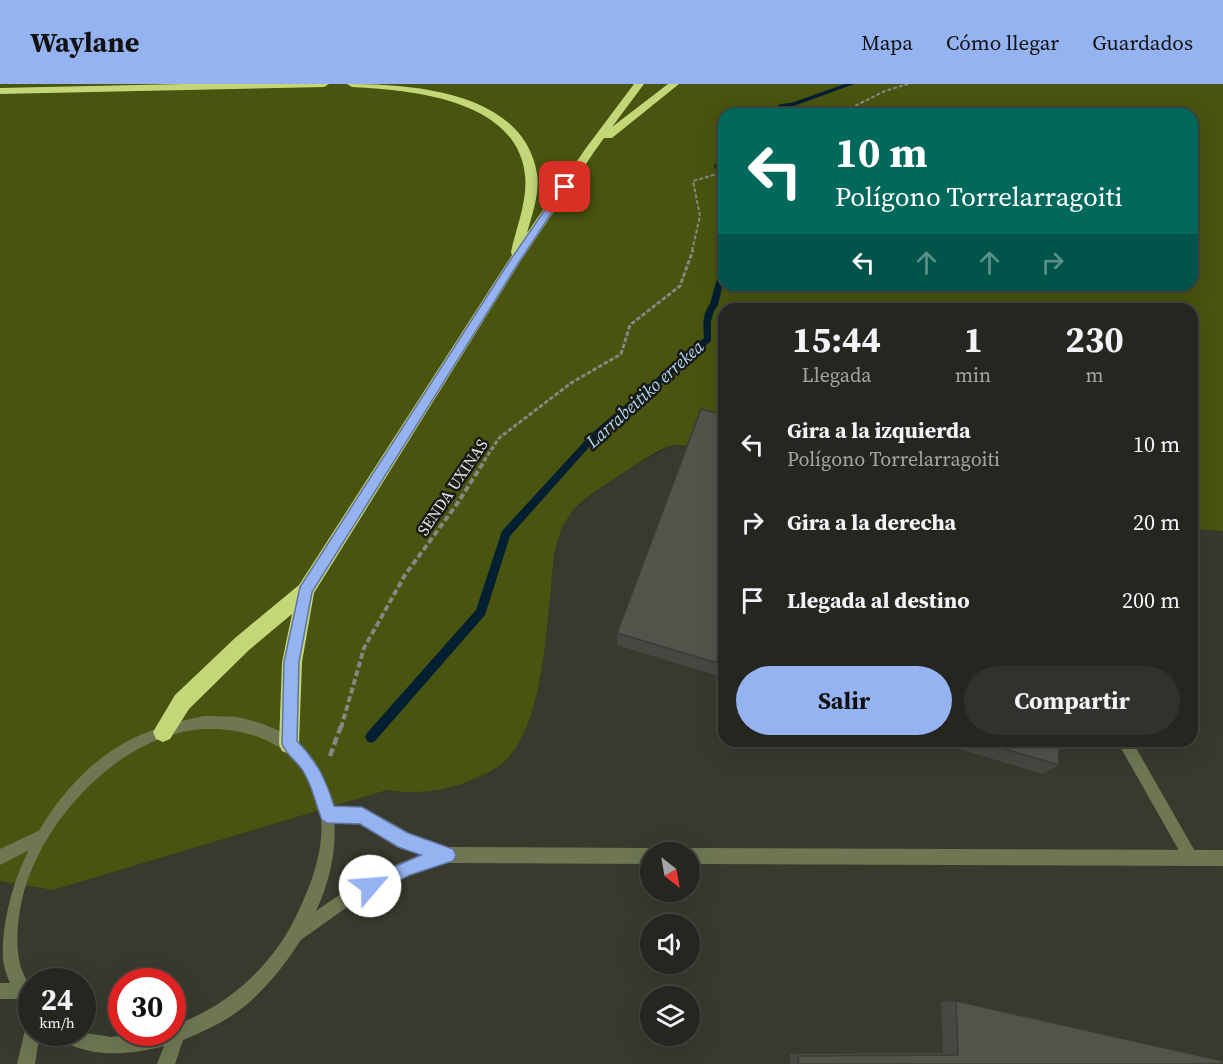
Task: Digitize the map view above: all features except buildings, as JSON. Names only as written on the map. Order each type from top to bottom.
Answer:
[{"type":"highway","points":[[0,91],[324,84]]},
{"type":"highway","points":[[352,84],[403,88],[447,96],[483,111],[514,134],[528,159],[531,176],[514,262]]},
{"type":"highway","points":[[163,732],[182,702],[242,644],[305,591],[514,262],[590,150],[639,84]]},
{"type":"highway","points":[[590,150],[674,84]]},
{"type":"highway","points":[[290,744],[292,662],[305,591]]},
{"type":"street","points":[[18,981],[10,956],[10,916],[20,876],[38,838],[63,803],[102,765],[163,732],[192,724],[219,722],[252,726],[290,744],[307,763],[320,784],[327,814],[327,852],[316,895],[298,934],[264,977],[224,1012],[186,1031]]},
{"type":"street","points":[[1127,747],[1191,858]]},
{"type":"street","points":[[327,814],[362,816],[404,841],[447,855]]},
{"type":"street","points":[[0,856],[38,838]]},
{"type":"street","points":[[298,934],[352,895],[407,867],[447,855],[640,856]]},
{"type":"street","points":[[700,856],[1223,858]]},
{"type":"street","points":[[0,991],[18,991]]},
{"type":"street","points":[[26,1064],[29,1046]]},
{"type":"street","points":[[166,1064],[173,1046]]},
{"type":"path","points":[[852,108],[908,84]]},
{"type":"path","points":[[709,176],[718,174]]},
{"type":"path","name":"SENDA UXINAS","points":[[320,784],[345,716],[364,648],[405,575],[457,504],[499,438],[571,383],[621,354],[630,325],[680,286],[691,257],[700,216],[693,181],[709,176]]},
{"type":"shaded area","points":[[673,445],[718,453],[718,747],[1198,747],[1198,529],[1223,531],[1223,1064],[0,1064],[0,881],[53,890],[387,790],[401,792],[452,788],[493,771],[528,724],[538,684],[547,630],[554,560],[559,536],[567,518],[591,494],[633,466]]},
{"type":"green space","points":[[0,84],[1223,84],[1223,531],[1198,529],[1198,303],[718,303],[718,453],[675,445],[663,449],[598,489],[584,500],[567,519],[559,535],[555,553],[544,654],[535,703],[528,725],[507,759],[493,770],[455,786],[421,792],[387,790],[53,890],[0,881]]},
{"type":"waterway","name":"Larrabeitiko errekea","points":[[777,108],[851,84]]},
{"type":"waterway","name":"Larrabeitiko errekea","points":[[371,737],[481,612],[506,534],[596,434],[708,339],[707,322],[718,289]]},
{"type":"route","points":[[370,886],[407,867],[447,855],[404,841],[362,816],[327,814],[320,784],[307,763],[290,744],[292,662],[305,591],[514,262],[565,187]]}]
